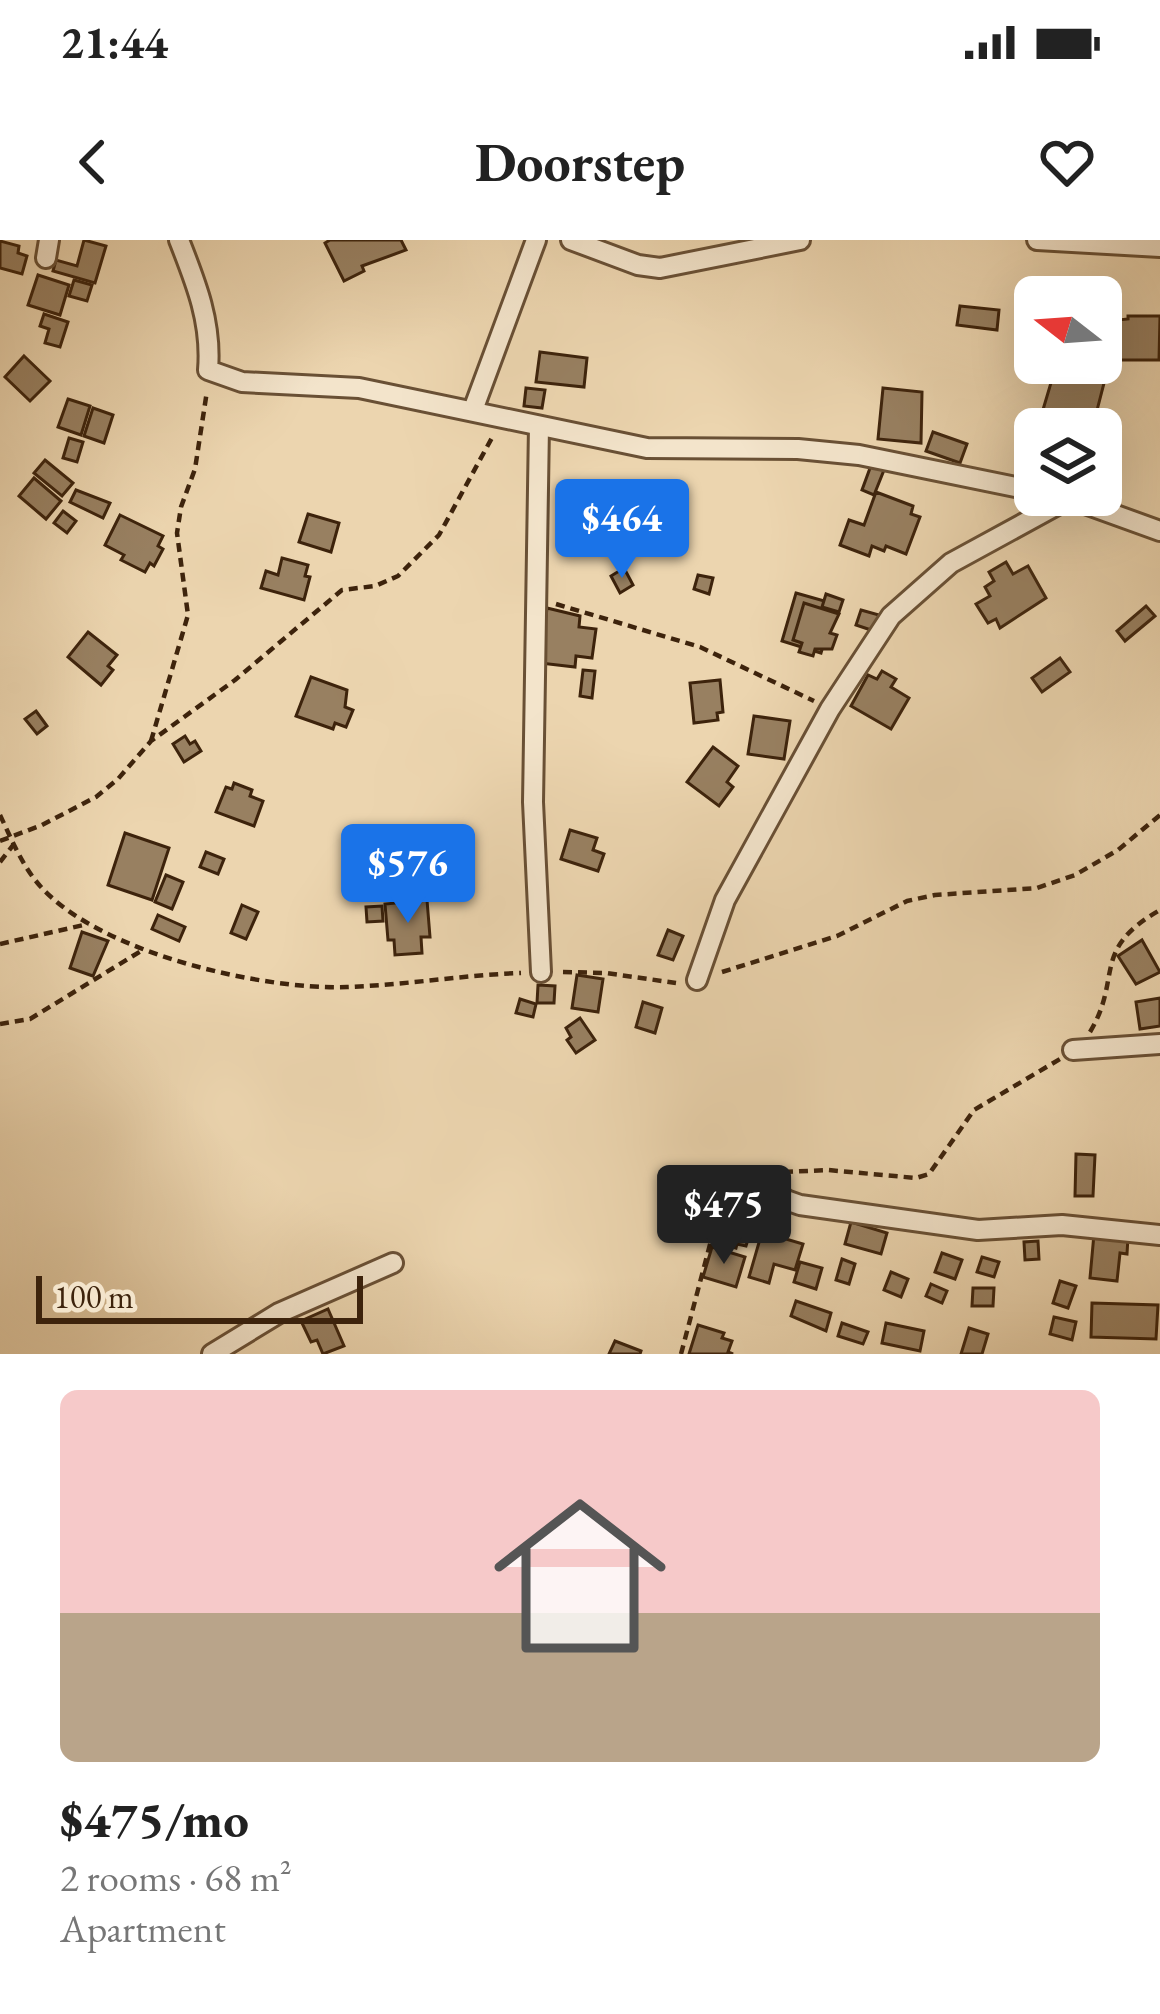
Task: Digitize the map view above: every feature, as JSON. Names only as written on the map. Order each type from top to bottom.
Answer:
[{"type":"street","points":[[179,240],[206,313],[208,370],[242,382],[359,388],[647,448],[798,449],[859,455],[1014,486]]},
{"type":"street","points":[[473,410],[536,240]]},
{"type":"street","points":[[571,240],[638,265],[660,268],[800,240]]},
{"type":"street","points":[[1037,240],[1160,247]]},
{"type":"street","points":[[538,426],[533,802],[542,972]]},
{"type":"street","points":[[697,980],[725,900],[830,709],[891,616],[951,563],[1030,516]]},
{"type":"street","points":[[1118,516],[1160,531]]},
{"type":"street","points":[[1073,1051],[1160,1044]]},
{"type":"street","points":[[758,1177],[786,1200],[800,1205],[978,1230],[1061,1225],[1160,1235]]},
{"type":"street","points":[[212,1354],[279,1313],[393,1263]]},
{"type":"path","points":[[151,740],[188,615],[177,533],[205,419],[208,370]]},
{"type":"path","points":[[0,841],[13,841],[96,796],[118,779],[151,740],[235,680],[342,590],[386,583],[416,561],[439,535],[504,417]]},
{"type":"path","points":[[537,598],[700,647],[830,709]]},
{"type":"path","points":[[0,815],[36,882],[88,924],[141,951],[322,987],[542,972],[607,973],[674,983],[697,980],[838,936],[907,901],[1036,888],[1075,875],[1108,857],[1160,815]]},
{"type":"path","points":[[0,862],[13,841]]},
{"type":"path","points":[[681,1354],[726,1198],[758,1177],[796,1170],[916,1178],[929,1174],[974,1110],[1073,1051],[1095,1024],[1112,952],[1123,934],[1160,910]]},
{"type":"path","points":[[0,944],[88,924]]},
{"type":"path","points":[[0,1024],[31,1019],[141,951]]},
{"type":"building","points":[[84,240],[106,246],[95,283],[53,271],[56,260],[77,266]]},
{"type":"building","points":[[401,240],[406,250],[362,266],[364,271],[344,281],[325,243]]},
{"type":"building","points":[[0,241],[19,246],[18,253],[27,256],[22,274],[0,268]]},
{"type":"building","points":[[38,275],[69,285],[60,315],[28,305]]},
{"type":"building","points":[[74,280],[92,285],[87,301],[69,296]]},
{"type":"building","points":[[960,306],[999,310],[997,330],[957,325]]},
{"type":"building","points":[[44,314],[68,322],[60,347],[45,343],[49,329],[40,326]]},
{"type":"building","points":[[1160,316],[1159,360],[1122,360],[1122,320]]},
{"type":"building","points":[[540,352],[587,358],[584,387],[536,382]]},
{"type":"building","points":[[24,356],[50,381],[30,401],[5,377]]},
{"type":"building","points":[[1051,384],[1104,384],[1098,408],[1043,408]]},
{"type":"building","points":[[526,388],[545,390],[542,408],[524,406]]},
{"type":"building","points":[[883,388],[922,392],[921,443],[878,439]]},
{"type":"building","points":[[68,399],[90,406],[81,435],[58,427]]},
{"type":"building","points":[[93,408],[113,415],[104,443],[84,436]]},
{"type":"building","points":[[933,432],[967,444],[960,463],[926,451]]},
{"type":"building","points":[[69,438],[83,442],[77,462],[63,458]]},
{"type":"building","points":[[45,460],[73,483],[62,496],[34,473]]},
{"type":"building","points":[[873,460],[886,465],[874,495],[862,490]]},
{"type":"building","points":[[34,478],[61,501],[46,519],[19,496]]},
{"type":"building","points":[[76,490],[110,503],[103,518],[70,502]]},
{"type":"building","points":[[876,492],[913,506],[911,514],[920,517],[906,554],[872,546],[869,556],[840,545],[849,520],[864,525]]},
{"type":"building","points":[[63,511],[76,521],[67,533],[54,523]]},
{"type":"building","points":[[308,514],[339,523],[331,552],[299,542]]},
{"type":"building","points":[[120,515],[163,536],[158,546],[163,549],[145,572],[105,545]]},
{"type":"building","points":[[282,558],[308,565],[304,600],[261,588],[266,571],[278,575]]},
{"type":"building","points":[[1006,562],[1013,574],[1028,566],[1046,598],[1000,628],[996,619],[988,623],[976,604],[990,596],[985,587],[994,581],[989,572]]},
{"type":"building","points":[[624,568],[633,585],[620,593],[611,576]]},
{"type":"building","points":[[698,575],[713,578],[709,594],[694,589]]},
{"type":"building","points":[[796,593],[835,604],[821,653],[782,641]]},
{"type":"building","points":[[826,594],[843,600],[839,612],[822,607]]},
{"type":"building","points":[[804,603],[839,614],[830,633],[837,635],[832,649],[815,649],[813,656],[799,652],[802,643],[793,640]]},
{"type":"building","points":[[1146,606],[1155,616],[1125,641],[1117,631]]},
{"type":"building","points":[[547,608],[580,616],[579,627],[596,629],[592,658],[576,656],[575,667],[540,663]]},
{"type":"building","points":[[861,610],[879,615],[874,631],[856,625]]},
{"type":"building","points":[[88,632],[117,655],[101,685],[68,657]]},
{"type":"building","points":[[1060,658],[1070,672],[1042,692],[1032,678]]},
{"type":"building","points":[[583,670],[595,671],[592,698],[580,696]]},
{"type":"building","points":[[882,671],[896,679],[891,687],[909,698],[891,729],[851,706],[868,675],[877,679]]},
{"type":"building","points":[[311,677],[347,690],[345,707],[353,710],[346,727],[335,723],[333,729],[296,716]]},
{"type":"building","points":[[720,680],[723,712],[717,713],[718,720],[694,723],[690,683]]},
{"type":"building","points":[[36,711],[47,726],[37,734],[25,719]]},
{"type":"building","points":[[754,716],[790,721],[784,759],[748,754]]},
{"type":"building","points":[[185,736],[201,751],[184,762],[173,744]]},
{"type":"building","points":[[713,747],[738,766],[727,782],[733,787],[719,806],[687,782]]},
{"type":"building","points":[[234,783],[263,801],[254,826],[216,812],[226,787],[232,789]]},
{"type":"building","points":[[570,830],[597,838],[593,850],[604,854],[598,871],[561,859]]},
{"type":"building","points":[[125,833],[169,848],[152,900],[108,885]]},
{"type":"building","points":[[206,852],[224,859],[218,874],[200,867]]},
{"type":"building","points":[[166,875],[183,882],[172,909],[155,902]]},
{"type":"building","points":[[427,900],[430,937],[421,937],[422,953],[395,955],[394,940],[388,940],[385,904]]},
{"type":"building","points":[[242,905],[258,912],[246,939],[231,933]]},
{"type":"building","points":[[382,906],[383,921],[367,922],[366,907]]},
{"type":"building","points":[[158,915],[185,927],[179,941],[152,929]]},
{"type":"building","points":[[668,930],[683,936],[673,960],[658,955]]},
{"type":"building","points":[[82,932],[108,941],[93,976],[70,968]]},
{"type":"building","points":[[1142,940],[1160,972],[1136,984],[1118,956]]},
{"type":"building","points":[[577,975],[603,979],[598,1012],[572,1008]]},
{"type":"building","points":[[538,985],[555,986],[554,1003],[537,1003]]},
{"type":"building","points":[[1160,998],[1160,1026],[1140,1029],[1136,1002]]},
{"type":"building","points":[[520,999],[536,1004],[533,1017],[516,1013]]},
{"type":"building","points":[[643,1002],[662,1008],[655,1033],[636,1027]]},
{"type":"building","points":[[580,1018],[595,1040],[576,1053],[566,1028]]},
{"type":"building","points":[[1076,1154],[1095,1155],[1093,1196],[1075,1196]]},
{"type":"building","points":[[729,1199],[758,1207],[746,1246],[716,1242]]},
{"type":"building","points":[[851,1222],[887,1233],[881,1254],[845,1244]]},
{"type":"building","points":[[762,1232],[803,1244],[795,1270],[774,1264],[769,1283],[749,1277]]},
{"type":"building","points":[[1094,1234],[1128,1237],[1127,1254],[1120,1253],[1117,1281],[1090,1278]]},
{"type":"building","points":[[1038,1241],[1039,1259],[1025,1260],[1024,1242]]},
{"type":"building","points":[[712,1247],[745,1257],[736,1287],[703,1277]]},
{"type":"building","points":[[942,1253],[962,1260],[955,1279],[935,1272]]},
{"type":"building","points":[[982,1257],[999,1262],[994,1277],[977,1272]]},
{"type":"building","points":[[842,1259],[855,1264],[849,1284],[836,1280]]},
{"type":"building","points":[[800,1262],[822,1268],[816,1289],[794,1282]]},
{"type":"building","points":[[891,1272],[908,1279],[901,1297],[884,1290]]},
{"type":"building","points":[[1060,1281],[1076,1286],[1068,1308],[1053,1303]]},
{"type":"building","points":[[931,1284],[947,1291],[942,1303],[926,1296]]},
{"type":"building","points":[[973,1288],[994,1288],[993,1306],[972,1306]]},
{"type":"building","points":[[796,1301],[831,1313],[826,1331],[791,1316]]},
{"type":"building","points":[[1092,1303],[1158,1305],[1156,1339],[1091,1337]]},
{"type":"building","points":[[328,1309],[344,1346],[323,1354],[301,1321]]},
{"type":"building","points":[[1054,1317],[1076,1322],[1072,1340],[1050,1334]]},
{"type":"building","points":[[842,1323],[868,1332],[863,1344],[838,1336]]},
{"type":"building","points":[[886,1323],[924,1331],[920,1351],[882,1343]]},
{"type":"building","points":[[698,1325],[724,1333],[722,1338],[732,1341],[728,1352],[733,1354],[689,1354]]},
{"type":"building","points":[[969,1328],[988,1334],[982,1354],[961,1354]]},
{"type":"building","points":[[615,1341],[641,1351],[640,1354],[609,1354]]}]
